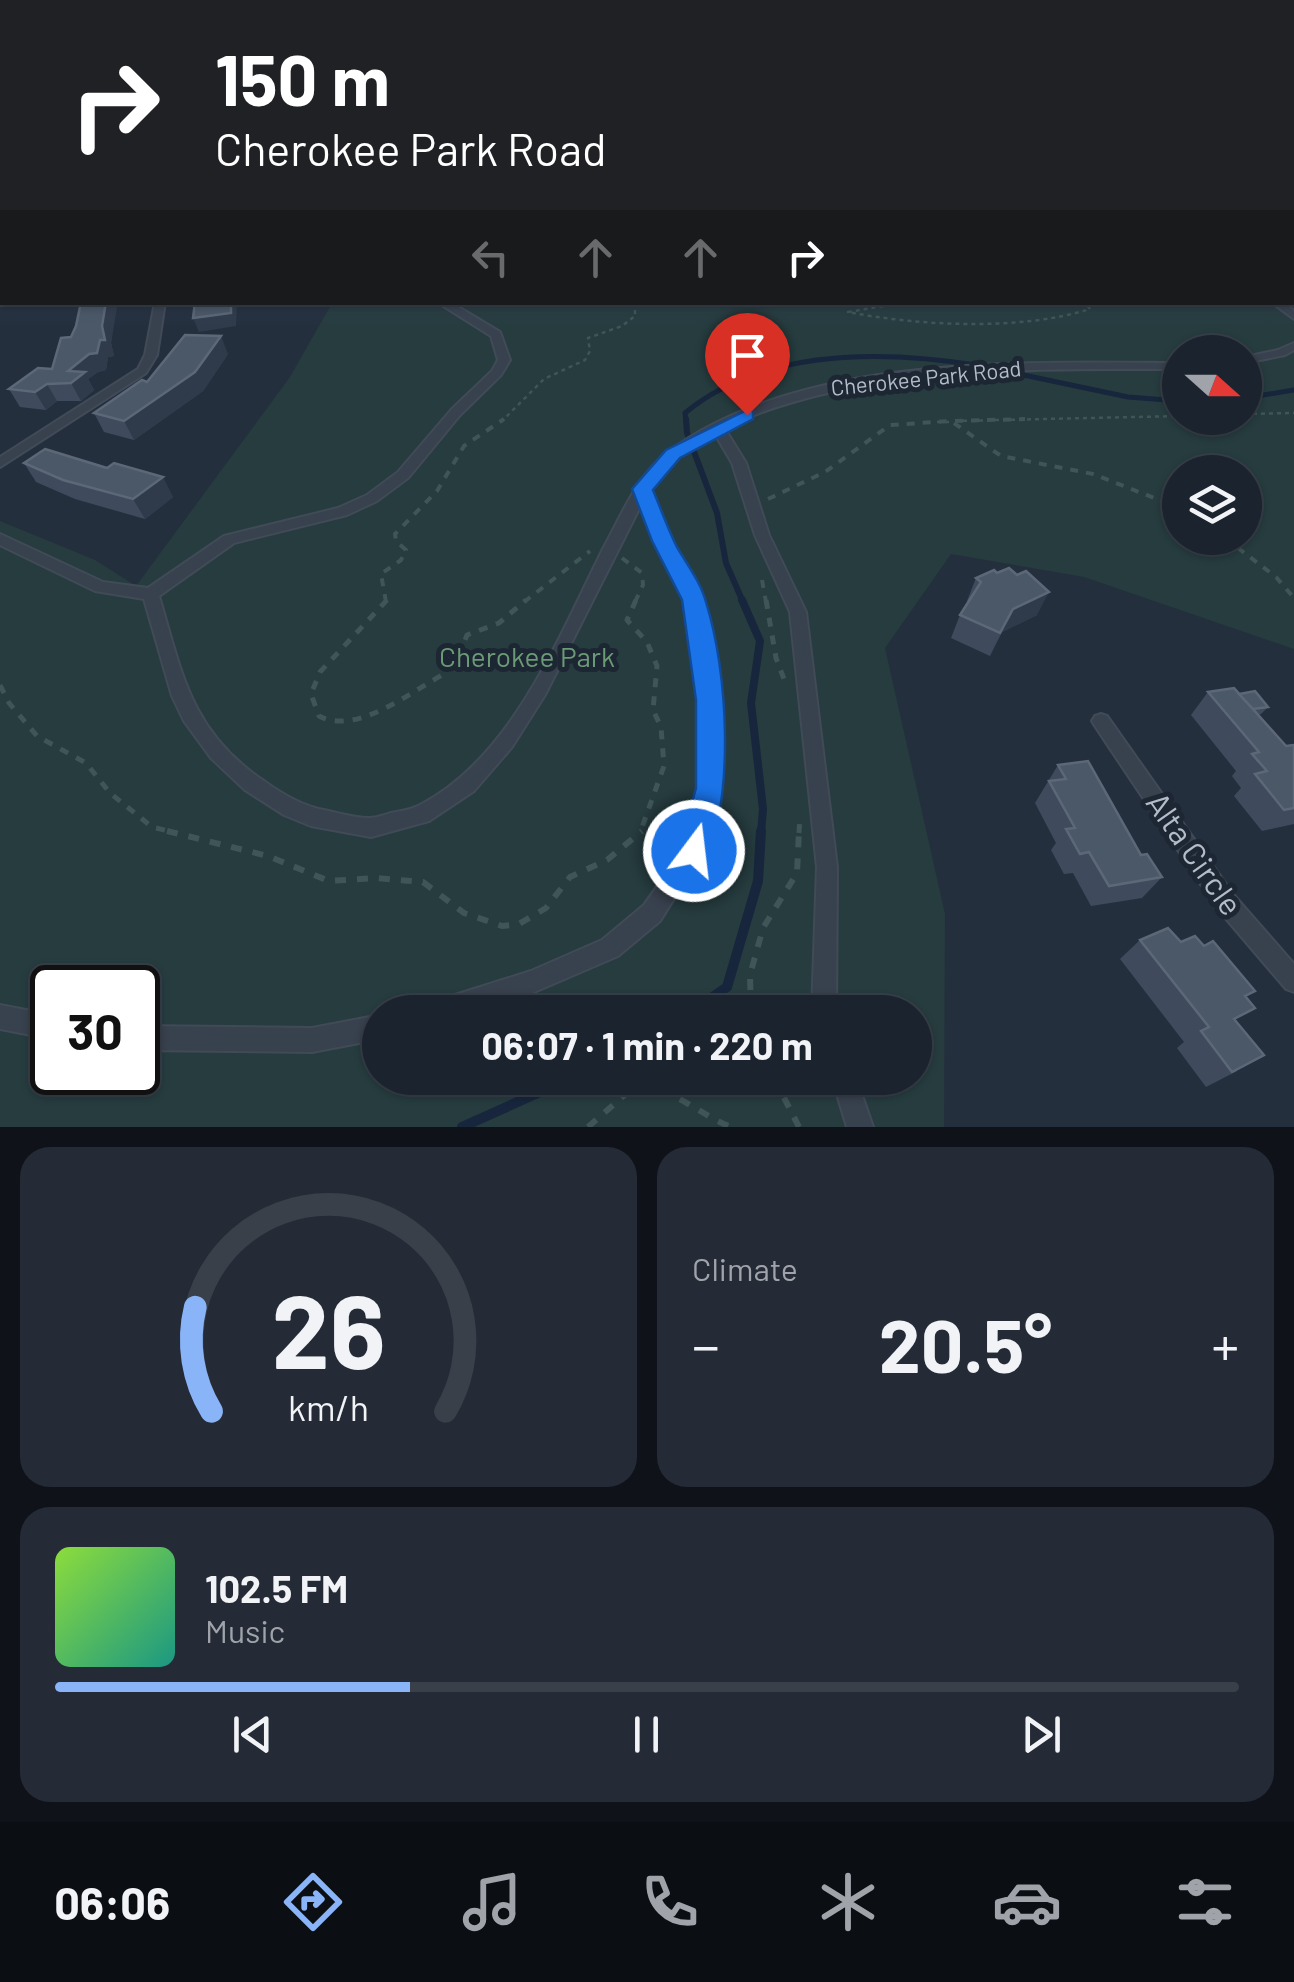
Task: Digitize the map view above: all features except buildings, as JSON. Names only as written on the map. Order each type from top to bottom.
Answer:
[{"type":"street","points":[[0,463],[142,371],[150,355],[159,305]]},
{"type":"street","points":[[0,539],[100,588],[151,594],[229,539],[354,508],[403,476],[456,412],[497,373],[504,360],[496,334],[447,305]]},
{"type":"street","points":[[1262,355],[1294,346]]},
{"type":"street","name":"Cherokee Park Road","points":[[151,594],[182,699],[204,735],[234,769],[295,810],[337,824],[379,826],[409,821],[440,806],[488,762],[537,694],[643,489],[673,454],[715,429],[801,393],[870,381],[965,372],[1162,366]]},
{"type":"street","points":[[715,429],[739,463],[768,549],[798,612],[826,867],[824,995]]},
{"type":"street","points":[[492,995],[610,948],[652,913],[694,851],[711,788],[710,700],[694,600],[663,541],[643,489]]},
{"type":"street","name":"Alta Circle","points":[[1101,722],[1224,900],[1294,981]]},
{"type":"street","points":[[0,1018],[30,1024]]},
{"type":"street","points":[[160,1038],[312,1040],[362,1030]]},
{"type":"street","points":[[850,1095],[860,1127]]},
{"type":"path","points":[[609,552],[594,549],[562,568],[535,596],[500,622],[467,635],[456,663],[446,673],[371,714],[352,722],[331,722],[320,716],[313,704],[311,694],[320,672],[385,606],[388,597],[381,574],[400,560],[406,550],[396,541],[396,534],[437,490],[464,446],[498,426],[544,379],[585,360],[590,352],[588,338],[626,324],[635,316],[635,305]]},
{"type":"path","points":[[890,305],[848,312],[880,317],[1013,320],[1078,316],[1090,309],[1087,305]]},
{"type":"path","points":[[1262,414],[1294,413]]},
{"type":"path","points":[[756,516],[770,497],[825,472],[884,428],[909,421],[1162,416]]},
{"type":"path","points":[[951,421],[1001,456],[1093,474],[1162,501]]},
{"type":"path","points":[[768,549],[762,570],[765,606],[776,658],[788,689]]},
{"type":"path","points":[[1247,555],[1276,577],[1294,598]]},
{"type":"path","points":[[751,995],[750,976],[763,928],[797,873],[801,804]]},
{"type":"path","points":[[588,1127],[635,1086],[645,1083],[653,1083],[688,1108],[731,1127]]},
{"type":"path","points":[[783,1095],[799,1127]]},
{"type":"green space","name":"Cherokee Park","points":[[331,305],[1294,305],[1294,649],[1084,577],[951,554],[885,648],[945,914],[944,1127],[0,1127],[0,521],[95,560],[136,586],[290,377]]},
{"type":"waterway","points":[[686,422],[685,413],[717,391],[788,365],[866,356],[982,366]]},
{"type":"waterway","points":[[995,369],[1128,397],[1162,400]]},
{"type":"waterway","points":[[1262,395],[1294,390]]},
{"type":"waterway","points":[[686,419],[687,433],[717,513],[726,563],[743,602]]},
{"type":"waterway","points":[[742,600],[760,641],[751,703],[763,809],[761,833]]},
{"type":"waterway","points":[[715,995],[727,987],[758,881],[761,831]]},
{"type":"waterway","points":[[462,1127],[533,1095]]},
{"type":"route","points":[[694,851],[711,788],[710,700],[694,600],[663,541],[643,489],[673,454],[712,430],[747,415]]}]
